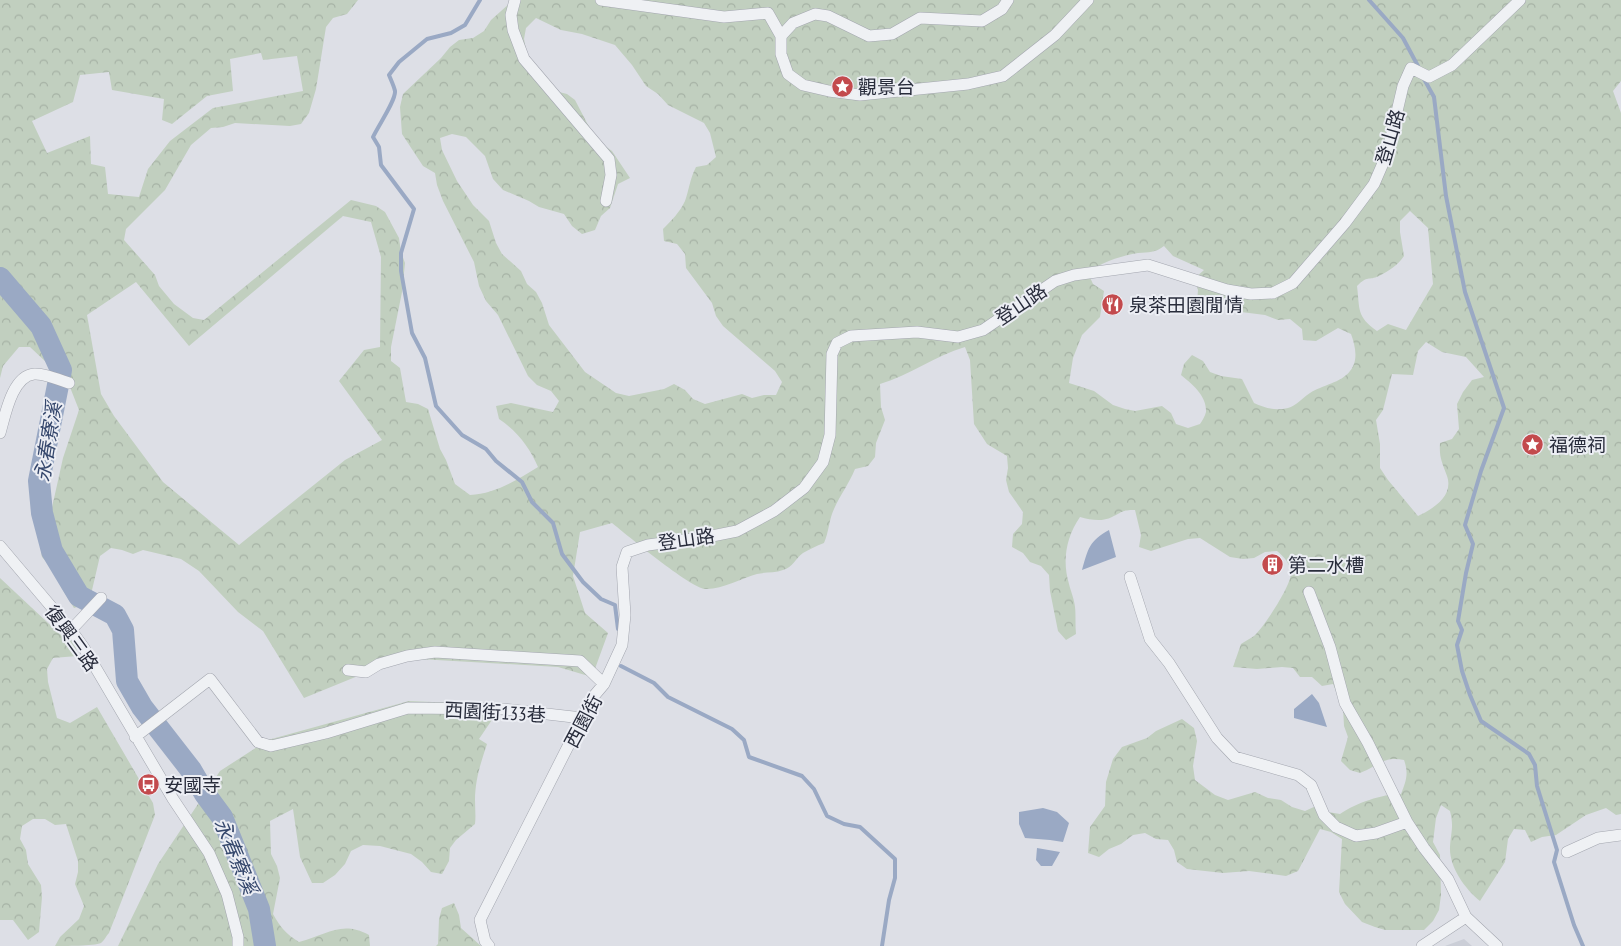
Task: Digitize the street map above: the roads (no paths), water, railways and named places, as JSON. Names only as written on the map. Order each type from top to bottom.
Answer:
[{"type":"street","points":[[515,0],[511,15],[513,30],[524,59],[609,159],[611,175],[606,201]]},
{"type":"street","points":[[601,0],[724,16],[768,13],[781,36],[781,54],[788,74],[804,85],[829,91],[860,95],[968,84],[1003,76],[1055,35],[1088,0]]},
{"type":"street","points":[[781,36],[793,22],[815,14],[828,16],[869,36],[892,34],[920,18],[982,21],[1002,9],[1008,0]]},
{"type":"street","name":"登山路","points":[[604,684],[622,645],[625,615],[622,567],[627,552],[648,545],[737,531],[774,511],[804,488],[823,462],[830,435],[832,354],[837,344],[850,336],[917,332],[958,337],[983,330],[1056,281],[1074,274],[1148,265],[1227,290],[1250,294],[1273,293],[1293,283],[1345,223],[1374,184],[1387,154],[1403,86],[1411,68],[1429,77],[1452,65],[1520,0]]},
{"type":"street","points":[[0,433],[17,384],[25,378],[34,374],[69,383]]},
{"type":"street","name":"復興三路","points":[[0,546],[84,648],[173,799],[209,854],[227,894],[238,937],[238,946]]},
{"type":"street","points":[[1130,577],[1150,639],[1169,663],[1217,738],[1235,757],[1298,775],[1311,785],[1324,815],[1336,827],[1356,836],[1407,822]]},
{"type":"street","points":[[1309,592],[1330,647],[1345,703],[1368,742],[1407,822],[1448,879],[1466,917],[1498,946]]},
{"type":"street","points":[[71,630],[101,598]]},
{"type":"street","name":"西園街","points":[[348,670],[366,672],[379,664],[407,656],[435,652],[580,661],[604,684],[593,697],[480,920],[485,941],[489,946]]},
{"type":"street","name":"西園街133巷","points":[[136,736],[210,679],[258,742],[264,745],[280,745],[408,708],[503,709],[582,718]]},
{"type":"street","points":[[1566,852],[1598,838],[1621,834]]},
{"type":"street","points":[[1422,946],[1466,917]]},
{"type":"water","points":[[1109,530],[1116,557],[1082,570],[1090,546],[1097,538]]},
{"type":"water","points":[[1312,694],[1319,703],[1327,727],[1294,718],[1294,709]]},
{"type":"water","points":[[1043,808],[1057,812],[1069,823],[1063,842],[1025,838],[1019,824],[1019,812]]},
{"type":"water","points":[[1037,848],[1060,852],[1052,866],[1041,866],[1036,860]]},
{"type":"waterway","points":[[480,0],[465,25],[451,33],[427,39],[399,62],[389,75],[395,89],[395,95],[373,137],[379,147],[381,165],[414,209],[401,253],[401,271],[412,333],[425,358],[436,406],[462,435],[486,449],[496,461],[522,482],[532,502],[553,523],[562,554],[583,582],[601,599],[615,605],[618,629]]},
{"type":"waterway","points":[[1369,0],[1403,38],[1419,68]]},
{"type":"waterway","points":[[1424,79],[1434,97],[1446,196],[1465,292],[1504,408],[1481,471],[1465,525],[1473,544],[1458,621],[1462,630],[1457,645],[1462,671],[1481,721],[1529,754],[1535,765],[1537,786],[1557,850],[1554,862],[1574,925],[1583,946]]},
{"type":"waterway","name":"永春寮溪","points":[[0,278],[41,326],[61,370],[39,481],[42,513],[52,551],[79,596],[115,615],[123,630],[127,681],[142,707],[191,770],[205,794],[222,817],[259,909],[265,946]]},
{"type":"waterway","points":[[621,666],[654,683],[668,697],[732,729],[744,740],[749,757],[802,776],[814,789],[827,816],[844,824],[860,827],[895,859],[895,878],[889,900],[882,946]]},
{"type":"place","name":"觀景台","points":[[842,87]]},
{"type":"place","name":"泉茶田園閒情","points":[[1113,305]]},
{"type":"place","name":"福德祠","points":[[1533,445]]},
{"type":"place","name":"第二水槽","points":[[1272,565]]},
{"type":"place","name":"安國寺","points":[[148,785]]}]
